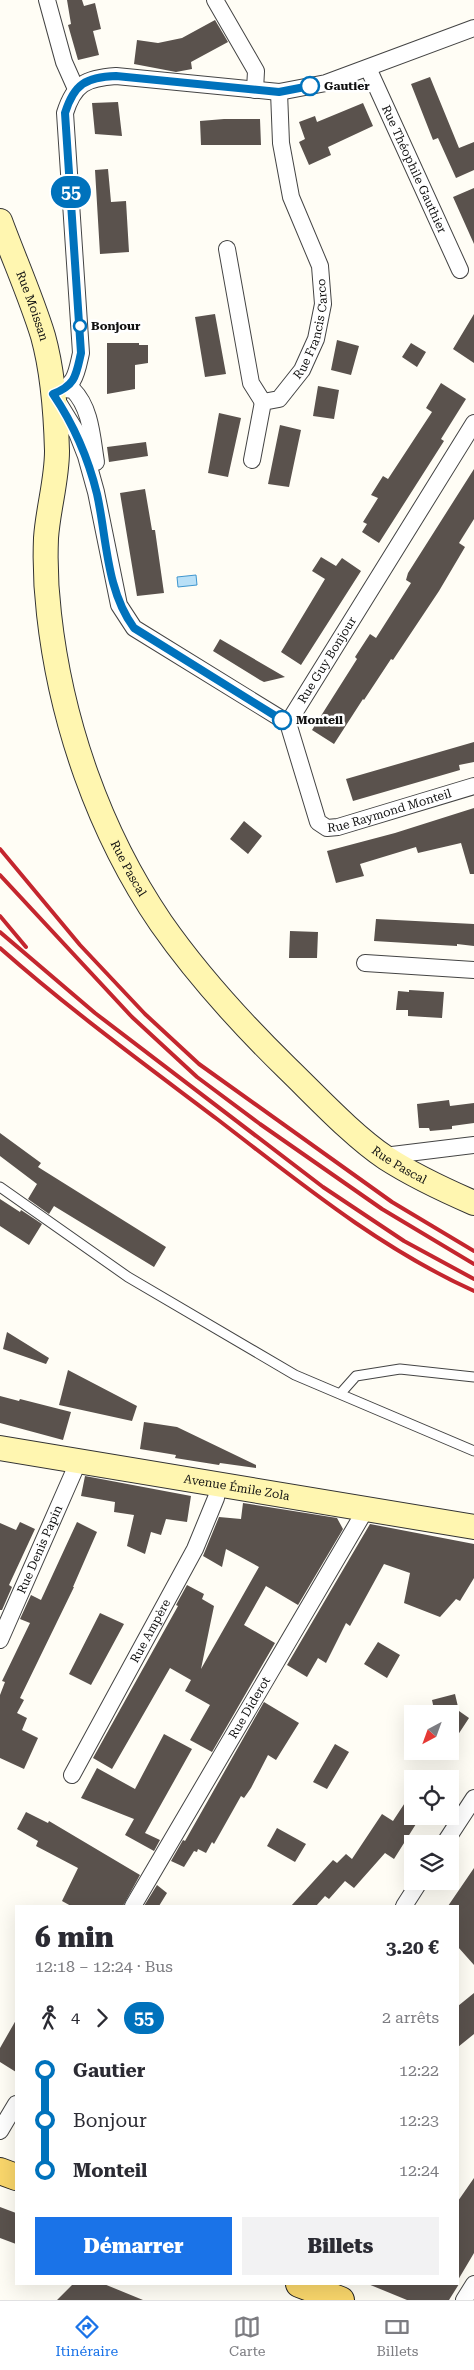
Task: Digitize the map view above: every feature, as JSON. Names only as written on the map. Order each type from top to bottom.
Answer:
[{"type":"main road","name":"Rue Moissan","points":[[0,221],[43,337],[59,391]]},
{"type":"main road","name":"Rue Pascal","points":[[59,391],[57,454],[46,537],[46,580],[49,615],[72,729],[81,759],[108,827],[129,870],[160,922],[209,985],[242,1023],[312,1093],[384,1156],[421,1178],[474,1203]]},
{"type":"main road","name":"Avenue Émile Zola","points":[[0,1448],[474,1527]]},
{"type":"main road","points":[[0,2171],[15,2177]]},
{"type":"main road","points":[[302,2285],[341,2300]]},
{"type":"street","points":[[47,0],[64,62],[76,89]]},
{"type":"street","points":[[215,0],[256,71],[255,90]]},
{"type":"street","points":[[288,723],[134,628],[119,605],[96,492],[77,433],[59,391],[76,376],[81,353],[65,113],[68,101],[76,89],[85,81],[99,77],[116,76],[279,92],[326,83],[474,28]]},
{"type":"street","name":"Rue Théophile Gauthier","points":[[368,68],[460,270]]},
{"type":"street","name":"Rue Francis Carco","points":[[263,402],[278,399],[302,370],[316,339],[323,304],[320,266],[291,197],[281,143],[279,92]]},
{"type":"street","points":[[227,250],[251,383],[263,402],[252,460]]},
{"type":"street","name":"Rue Guy Bonjour","points":[[288,723],[474,423]]},
{"type":"street","name":"Rue Raymond Monteil","points":[[288,723],[318,822],[327,828],[338,827],[474,786]]},
{"type":"street","points":[[365,963],[474,970]]},
{"type":"street","points":[[384,1156],[474,1145]]},
{"type":"street","name":"Rue Denis Papin","points":[[0,1640],[79,1460]]},
{"type":"street","name":"Rue Ampère","points":[[72,1774],[194,1549],[216,1498],[219,1483]]},
{"type":"street","name":"Rue Diderot","points":[[133,1905],[366,1509]]},
{"type":"street","points":[[450,1835],[474,1798]]},
{"type":"street","points":[[405,1905],[414,1890]]},
{"type":"street","points":[[0,2131],[15,2106]]},
{"type":"street","points":[[464,2300],[474,2284]]},
{"type":"lane","points":[[0,1187],[128,1277],[295,1375],[474,1451]]},
{"type":"lane","points":[[340,1394],[356,1376],[400,1369],[474,1377]]},
{"type":"water","points":[[196,575],[197,585],[178,587],[177,577]]},
{"type":"building","points":[[67,0],[82,0],[84,6],[95,3],[101,29],[93,31],[99,55],[78,60],[68,25],[71,24]]},
{"type":"building","points":[[215,20],[228,42],[191,62],[192,69],[176,72],[134,64],[137,40],[158,43],[182,38]]},
{"type":"building","points":[[430,77],[459,148],[474,142],[474,170],[456,178],[438,138],[433,140],[411,84]]},
{"type":"building","points":[[118,102],[122,136],[95,134],[92,103]]},
{"type":"building","points":[[363,103],[373,126],[328,147],[331,155],[309,165],[299,142],[305,139],[299,122],[315,116],[317,122]]},
{"type":"building","points":[[260,119],[261,145],[201,145],[200,121]]},
{"type":"building","points":[[108,169],[111,202],[126,201],[129,252],[100,254],[95,170]]},
{"type":"building","points":[[474,188],[474,244],[453,197]]},
{"type":"building","points":[[215,314],[226,374],[205,377],[195,317]]},
{"type":"building","points":[[474,314],[474,363],[453,349]]},
{"type":"building","points":[[337,340],[359,346],[351,375],[331,370]]},
{"type":"building","points":[[107,343],[139,343],[139,345],[148,345],[148,363],[135,365],[135,389],[107,394]]},
{"type":"building","points":[[411,343],[426,352],[417,367],[402,357]]},
{"type":"building","points":[[441,383],[466,399],[441,439],[444,441],[379,543],[362,532],[367,524],[363,522],[378,498],[371,495],[383,476],[388,479],[432,412],[426,408]]},
{"type":"building","points":[[318,386],[339,390],[334,419],[313,416]]},
{"type":"building","points":[[219,413],[241,418],[228,477],[208,473]]},
{"type":"building","points":[[280,425],[301,430],[289,487],[268,484]]},
{"type":"building","points":[[146,442],[148,456],[109,462],[107,447]]},
{"type":"building","points":[[474,469],[474,519],[459,543],[465,547],[439,591],[393,660],[391,659],[363,699],[334,744],[312,730],[357,659],[355,657],[370,634],[376,638],[411,583],[406,580],[408,573]]},
{"type":"building","points":[[145,489],[152,530],[155,530],[164,593],[137,596],[120,493]]},
{"type":"building","points":[[321,557],[336,566],[342,558],[361,571],[301,665],[281,652],[325,579],[312,571]]},
{"type":"building","points":[[220,639],[285,677],[264,682],[260,680],[213,651]]},
{"type":"building","points":[[474,742],[474,762],[459,765],[460,770],[353,801],[346,779]]},
{"type":"building","points":[[474,808],[474,874],[470,874],[461,843],[418,853],[416,847],[360,864],[364,876],[336,883],[327,851],[395,833]]},
{"type":"building","points":[[244,821],[262,836],[248,854],[230,839]]},
{"type":"building","points":[[376,919],[474,924],[474,946],[374,941]]},
{"type":"building","points":[[290,931],[318,932],[317,958],[289,958]]},
{"type":"building","points":[[409,990],[444,992],[442,1018],[408,1016],[408,1010],[396,1010],[398,991],[409,992]]},
{"type":"building","points":[[449,1100],[450,1106],[474,1103],[474,1123],[452,1126],[452,1129],[430,1131],[429,1128],[419,1128],[417,1104]]},
{"type":"building","points":[[0,1133],[41,1163],[38,1167],[166,1247],[154,1267],[54,1206],[49,1214],[28,1199],[37,1184],[0,1156]]},
{"type":"building","points":[[0,1199],[42,1224],[29,1245],[0,1226]]},
{"type":"building","points":[[7,1332],[49,1358],[46,1364],[3,1349]]},
{"type":"building","points":[[68,1370],[137,1406],[132,1421],[59,1405]]},
{"type":"building","points":[[0,1396],[71,1412],[63,1440],[0,1423]]},
{"type":"building","points":[[144,1422],[177,1427],[256,1465],[256,1468],[220,1463],[219,1465],[175,1458],[176,1455],[140,1449]]},
{"type":"building","points":[[85,1476],[191,1496],[187,1522],[166,1519],[161,1535],[151,1532],[145,1554],[127,1546],[134,1515],[114,1512],[115,1502],[81,1496]]},
{"type":"building","points":[[243,1503],[337,1518],[343,1529],[298,1605],[266,1586],[244,1625],[275,1643],[212,1752],[190,1740],[210,1705],[185,1691],[191,1680],[170,1668],[112,1769],[93,1758],[178,1606],[176,1605],[187,1585],[204,1594],[202,1599],[214,1606],[201,1669],[259,1567],[226,1549],[222,1567],[203,1556],[219,1517],[241,1519]]},
{"type":"building","points":[[20,1522],[35,1529],[9,1585],[12,1587],[2,1610],[0,1610],[0,1523],[16,1530]]},
{"type":"building","points":[[77,1522],[97,1532],[74,1587],[20,1698],[24,1700],[17,1713],[27,1718],[22,1730],[38,1738],[24,1769],[0,1758],[0,1695],[5,1682],[2,1681],[30,1623],[20,1619],[31,1595],[41,1600]]},
{"type":"building","points":[[370,1524],[474,1544],[474,1578],[460,1601],[456,1599],[440,1617],[404,1603],[410,1573],[384,1564],[350,1626],[346,1623],[326,1663],[318,1658],[307,1677],[287,1665]]},
{"type":"building","points":[[100,1613],[124,1624],[91,1685],[69,1674]]},
{"type":"building","points":[[378,1642],[400,1655],[387,1678],[364,1664]]},
{"type":"building","points":[[455,1694],[458,1705],[433,1705],[432,1700]]},
{"type":"building","points":[[264,1702],[299,1723],[276,1760],[268,1755],[251,1788],[244,1798],[241,1796],[214,1844],[212,1842],[206,1853],[198,1849],[197,1852],[194,1851],[184,1867],[171,1861],[183,1840],[185,1841]]},
{"type":"building","points":[[459,1711],[469,1718],[459,1733]]},
{"type":"building","points":[[164,1734],[192,1749],[145,1833],[160,1840],[154,1851],[125,1835],[134,1819],[81,1798],[97,1768],[135,1789]]},
{"type":"building","points":[[335,1744],[349,1752],[327,1789],[313,1782]]},
{"type":"building","points":[[404,1804],[404,1825],[415,1825],[409,1835],[404,1835],[404,1843],[394,1859],[385,1853],[354,1888],[345,1881],[329,1899],[325,1896],[317,1905],[292,1905],[333,1860],[337,1863],[346,1854],[352,1859],[382,1814],[393,1821]]},
{"type":"building","points":[[26,1812],[48,1823],[49,1821],[140,1875],[124,1905],[69,1905],[62,1901],[78,1868],[36,1846],[38,1841],[17,1829]]},
{"type":"building","points":[[277,1828],[306,1844],[295,1862],[267,1846]]},
{"type":"building","points":[[474,1868],[474,1965],[459,1948],[459,1905],[449,1905]]},
{"type":"building","points":[[157,1885],[167,1893],[160,1905],[145,1905]]},
{"type":"building","points":[[474,1993],[474,2034],[459,2046],[459,2005]]},
{"type":"building","points":[[15,2022],[15,2071],[0,2062],[0,2048]]},
{"type":"building","points":[[474,2178],[474,2253],[459,2278],[459,2200]]},
{"type":"building","points":[[0,2207],[15,2213],[15,2244],[0,2238]]},
{"type":"building","points":[[72,2285],[106,2285],[143,2300],[57,2300]]},
{"type":"building","points":[[370,2285],[458,2285],[449,2300],[407,2300]]},
{"type":"railway","points":[[0,849],[80,945],[145,1014],[199,1064],[392,1202],[474,1251]]},
{"type":"railway","points":[[0,875],[132,1017],[197,1077],[260,1124],[382,1209],[474,1264]]},
{"type":"railway","points":[[0,916],[26,947]]},
{"type":"railway","points":[[0,932],[95,1013],[323,1187],[404,1241],[474,1279]]},
{"type":"railway","points":[[0,948],[53,993],[309,1190],[405,1255],[474,1291]]},
{"type":"bus line","name":"55","points":[[282,720],[134,628],[119,605],[96,492],[86,456],[77,433],[53,394],[65,389],[72,382],[76,376],[81,353],[65,113],[68,101],[76,89],[85,81],[99,77],[116,76],[279,92],[310,86]]},
{"type":"place","name":"Gautier","points":[[310,86]]},
{"type":"place","name":"Bonjour","points":[[80,326]]},
{"type":"place","name":"Monteil","points":[[282,720]]}]
